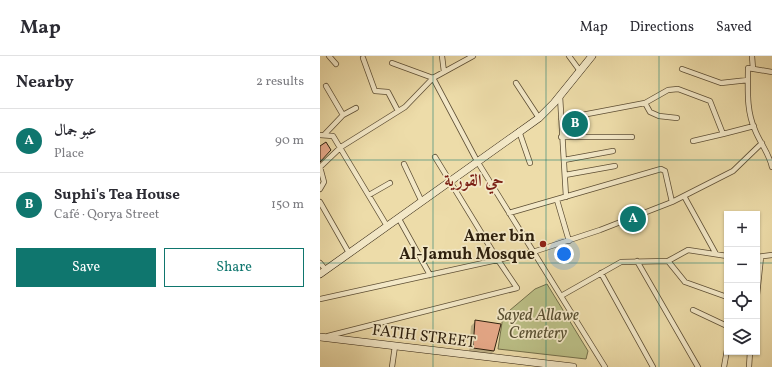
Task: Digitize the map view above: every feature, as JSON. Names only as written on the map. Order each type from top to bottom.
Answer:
[{"type":"street","points":[[329,56],[336,64]]},
{"type":"street","points":[[442,56],[444,72]]},
{"type":"street","points":[[320,189],[324,182],[320,167],[341,147],[398,111],[433,78],[473,56]]},
{"type":"street","points":[[569,56],[580,70]]},
{"type":"street","points":[[320,263],[323,272],[539,118],[560,96],[592,56]]},
{"type":"street","points":[[752,56],[753,69]]},
{"type":"street","points":[[363,57],[375,91],[388,92],[398,111]]},
{"type":"street","points":[[392,63],[433,78],[477,161],[605,367]]},
{"type":"street","points":[[772,72],[748,68],[748,111],[762,143],[771,158],[772,166]]},
{"type":"street","points":[[682,69],[721,83],[748,80]]},
{"type":"street","points":[[516,84],[539,118]]},
{"type":"street","points":[[326,86],[343,115]]},
{"type":"street","points":[[561,118],[645,103],[668,90],[678,89],[710,101],[713,105],[723,134]]},
{"type":"street","points":[[560,96],[561,137],[566,197]]},
{"type":"street","points":[[645,103],[650,112],[659,116],[677,118]]},
{"type":"street","points":[[322,135],[343,115],[356,108]]},
{"type":"street","points":[[693,141],[754,126]]},
{"type":"street","points":[[519,131],[530,164]]},
{"type":"street","points":[[322,135],[334,136],[388,226]]},
{"type":"street","points":[[561,137],[632,137]]},
{"type":"street","points":[[320,299],[534,252],[569,240],[672,202],[684,196],[733,171],[762,143]]},
{"type":"street","points":[[564,160],[613,151]]},
{"type":"street","points":[[322,337],[517,288],[498,260],[435,157]]},
{"type":"street","points":[[404,164],[422,200]]},
{"type":"street","points":[[565,175],[615,166]]},
{"type":"street","points":[[509,213],[661,169],[664,171],[672,202]]},
{"type":"street","points":[[369,195],[390,183]]},
{"type":"street","points":[[684,196],[716,254]]},
{"type":"street","points":[[557,200],[569,240]]},
{"type":"street","points":[[320,202],[349,252]]},
{"type":"street","points":[[399,219],[430,275]]},
{"type":"street","points":[[561,296],[620,262],[668,261],[688,250],[724,255]]},
{"type":"street","points":[[760,257],[772,255]]},
{"type":"street","points":[[637,261],[698,367]]},
{"type":"street","points":[[668,261],[685,282],[724,296]]},
{"type":"street","points":[[601,273],[653,367]]},
{"type":"street","points":[[693,310],[724,325]]},
{"type":"street","name":"FATIH STREET","points":[[322,337],[573,367]]},
{"type":"street","points":[[392,367],[396,346]]},
{"type":"street","points":[[724,367],[726,355]]},
{"type":"street","points":[[749,367],[750,355]]},
{"type":"green space","name":"Sayed Allawe Cemetery","points":[[547,284],[588,351],[586,359],[498,349],[503,316],[535,289]]},
{"type":"building","points":[[326,142],[331,150],[320,162],[320,146]]},
{"type":"building","points":[[475,320],[501,324],[494,351],[473,348]]},
{"type":"place","name":"Suphi's Tea House","points":[[575,124]]},
{"type":"place","name":"عبو جمال","points":[[633,219]]},
{"type":"place","name":"Amer bin Al-Jamuh Mosque","points":[[543,244]]},
{"type":"district","name":"حي القورية","points":[[474,180]]}]
